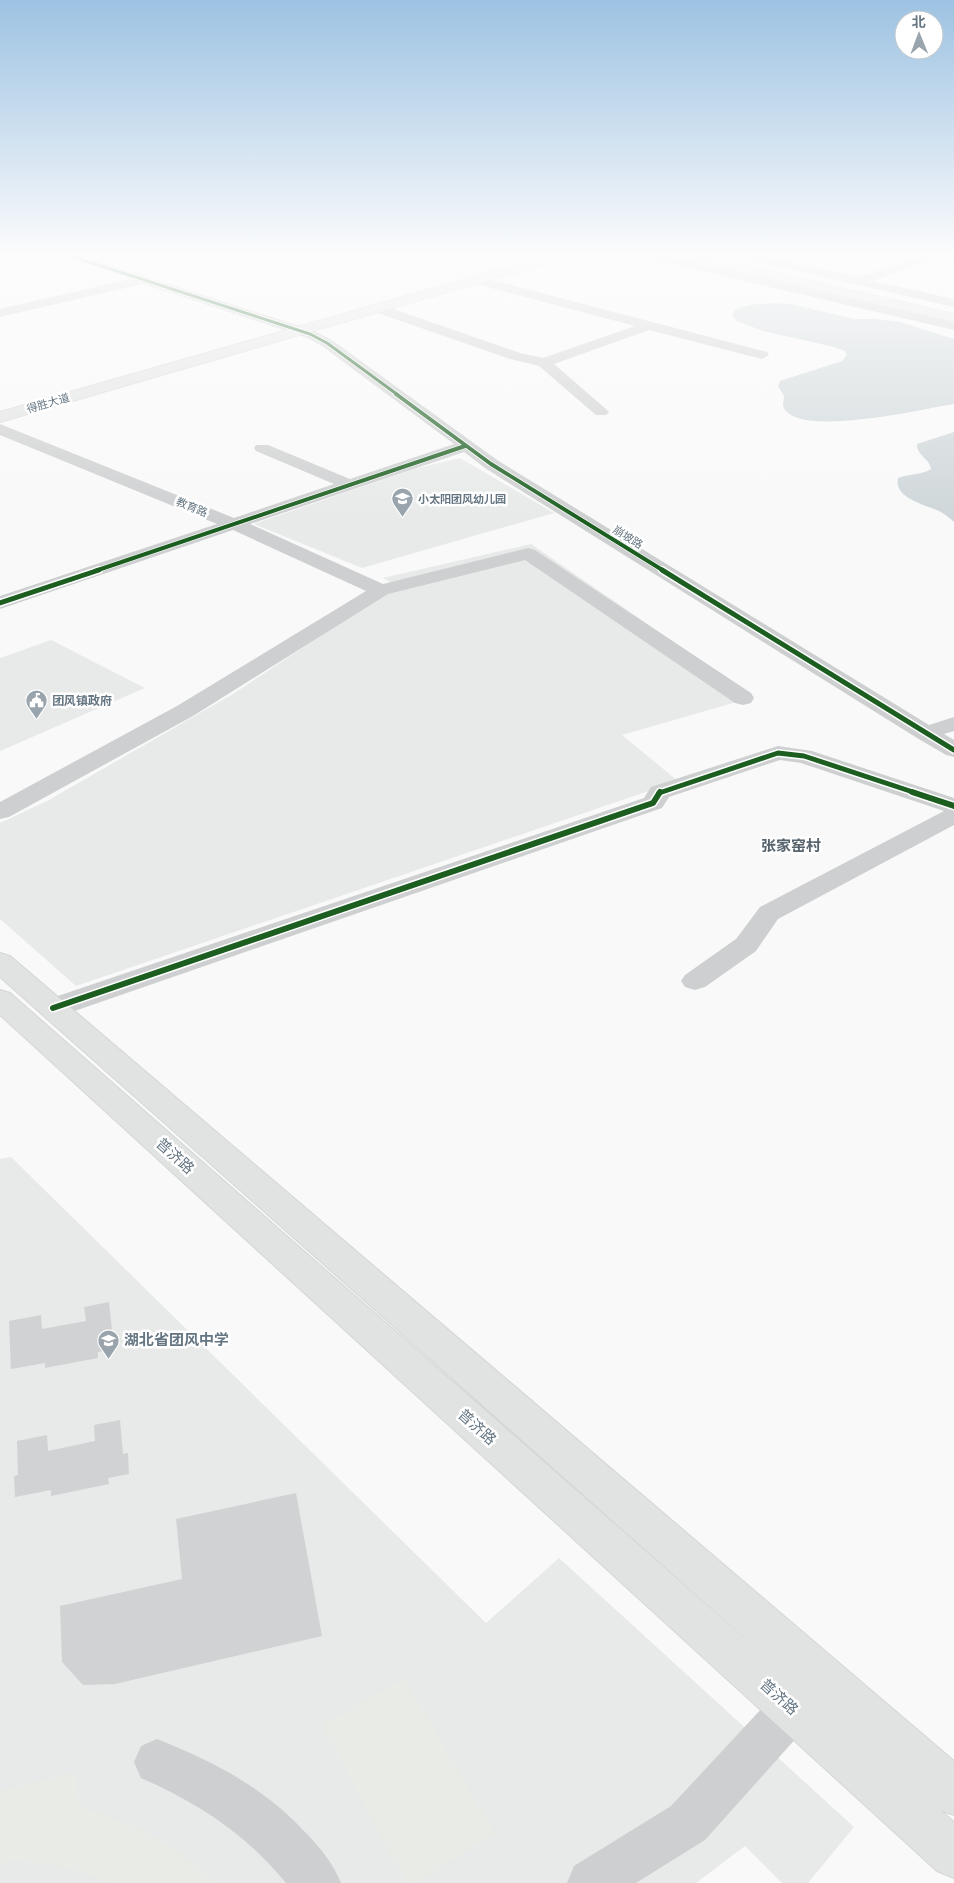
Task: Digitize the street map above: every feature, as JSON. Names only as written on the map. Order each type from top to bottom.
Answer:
[{"type":"main road","name":"得胜大道","points":[[0,408],[238,344]]},
{"type":"main road","name":"得胜大道","points":[[0,417],[243,344]]},
{"type":"main road","points":[[0,962],[954,1792]]},
{"type":"main road","name":"普济路","points":[[0,999],[954,1854]]},
{"type":"street","name":"崩坡路","points":[[328,344],[348,356],[465,446],[954,750]]},
{"type":"street","points":[[478,344],[544,363],[601,412]]},
{"type":"street","points":[[544,363],[597,344]]},
{"type":"street","points":[[720,344],[762,355]]},
{"type":"street","name":"教育路","points":[[0,429],[233,524],[382,590]]},
{"type":"street","points":[[0,602],[465,446]]},
{"type":"street","points":[[262,448],[350,485]]},
{"type":"street","points":[[0,812],[185,711],[382,590],[528,554],[744,698]]},
{"type":"street","points":[[925,732],[954,724]]},
{"type":"street","points":[[53,1008],[652,803],[660,792],[778,753],[804,756],[954,806]]},
{"type":"street","points":[[695,981],[746,945],[769,913],[954,815]]},
{"type":"street","points":[[591,1883],[688,1823],[792,1709]]},
{"type":"street","points":[[156,1762],[192,1776],[225,1793],[256,1816],[290,1848],[317,1883]]},
{"type":"shaded area","points":[[820,344],[954,344],[954,404],[862,419],[811,421],[793,416],[783,406],[784,396],[778,386],[780,381],[842,361],[847,355],[845,351]]},
{"type":"shaded area","points":[[954,432],[954,522],[941,512],[906,496],[898,485],[898,478],[931,469],[917,448],[917,444]]},
{"type":"shaded area","name":"小太阳团风幼儿园","points":[[460,458],[554,513],[362,568],[254,524],[414,469]]},
{"type":"shaded area","points":[[531,544],[754,697],[622,735],[678,781],[76,986],[0,919],[0,823],[47,801],[233,694],[382,595],[401,588],[383,578]]},
{"type":"shaded area","name":"团风镇政府","points":[[51,640],[145,688],[0,751],[0,658]]},
{"type":"shaded area","name":"湖北省团风中学","points":[[11,1157],[486,1623],[559,1558],[854,1827],[808,1883],[782,1883],[745,1846],[696,1883],[0,1883],[0,1159]]},
{"type":"shaded area","points":[[404,1678],[495,1833],[416,1883],[406,1883],[322,1725]]},
{"type":"shaded area","points":[[76,1772],[79,1807],[119,1820],[152,1836],[183,1856],[215,1883],[107,1883],[89,1874],[51,1864],[11,1861],[0,1864],[0,1791]]},
{"type":"building","points":[[109,1302],[114,1349],[98,1352],[98,1358],[45,1368],[45,1363],[11,1369],[9,1321],[41,1315],[42,1329],[86,1321],[84,1307]]},
{"type":"building","points":[[120,1420],[123,1454],[128,1453],[129,1474],[108,1478],[109,1484],[51,1496],[51,1490],[15,1497],[14,1476],[18,1475],[17,1441],[47,1435],[48,1451],[95,1441],[94,1425]]},
{"type":"building","points":[[296,1493],[322,1636],[115,1684],[83,1685],[62,1662],[60,1606],[182,1579],[176,1519]]},
{"type":"cycle path","points":[[328,344],[491,464],[954,750]]},
{"type":"cycle path","points":[[0,603],[465,446]]},
{"type":"cycle path","points":[[53,1008],[653,803],[660,792],[778,753],[804,756],[954,806]]},
{"type":"place","name":"小太阳团风幼儿园","points":[[402,518]]},
{"type":"place","name":"团风镇政府","points":[[36,720]]},
{"type":"place","name":"湖北省团风中学","points":[[108,1359]]},
{"type":"district","name":"张家窑村","points":[[791,846]]}]
